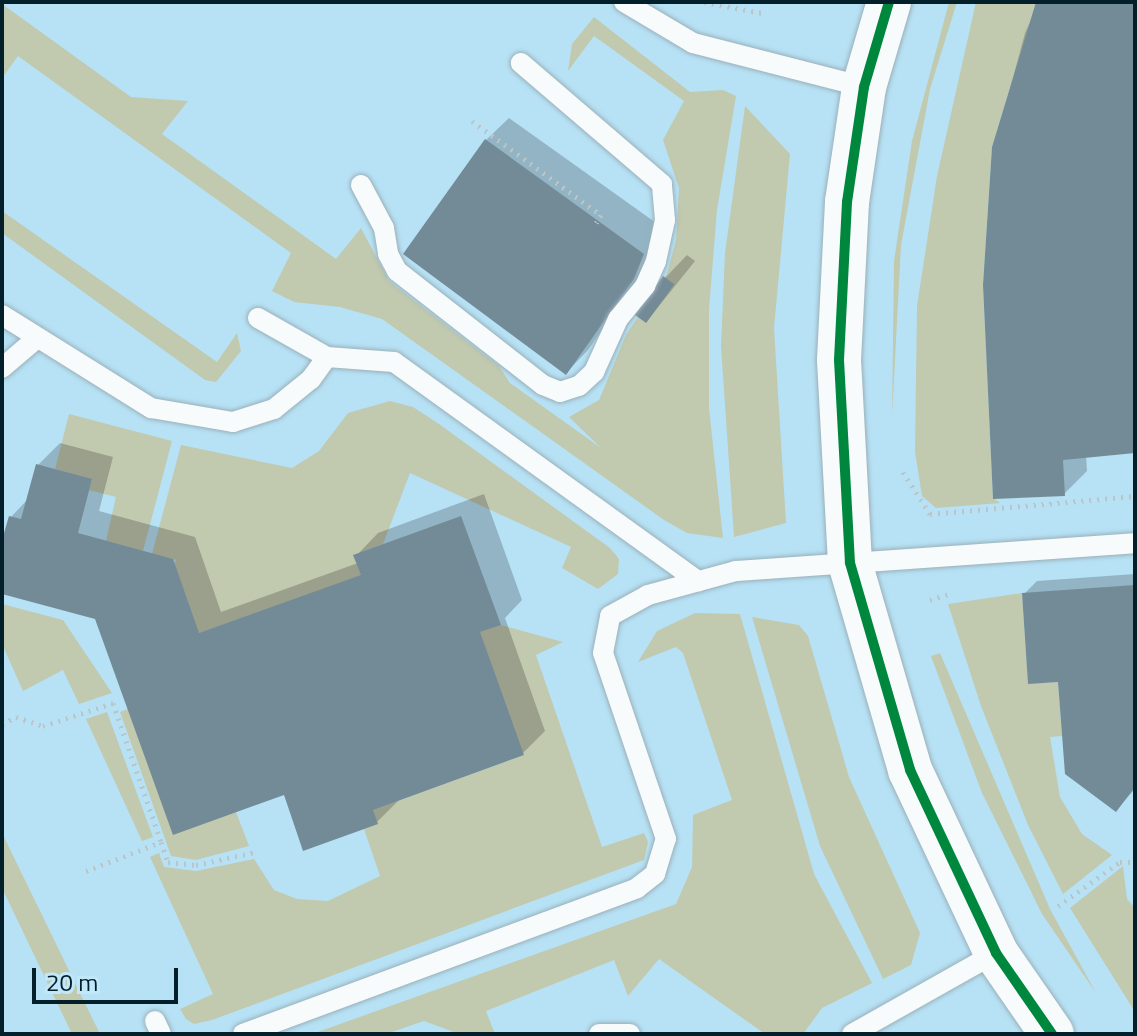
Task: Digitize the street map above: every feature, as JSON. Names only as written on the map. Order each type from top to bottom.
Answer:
[{"type":"street","points":[[889,2],[864,87],[847,202],[839,360],[850,563],[910,770],[996,953],[1052,1034]]},
{"type":"lane","points":[[624,2],[693,43],[864,87]]},
{"type":"lane","points":[[361,185],[384,228],[388,254],[397,271],[543,385],[560,392],[579,386],[594,372],[618,319],[645,286],[656,261],[665,220],[662,184],[521,63]]},
{"type":"lane","points":[[2,315],[151,408],[233,422],[274,409],[311,379],[327,357]]},
{"type":"lane","points":[[258,318],[327,357],[394,362],[698,581]]},
{"type":"lane","points":[[2,368],[37,338]]},
{"type":"lane","points":[[243,1034],[637,888],[655,874],[666,839],[603,653],[610,616],[648,595],[736,571],[1135,543]]},
{"type":"lane","points":[[852,1034],[996,953]]},
{"type":"lane","points":[[599,1034],[630,1034]]},
{"type":"path","points":[[704,2],[762,13]]},
{"type":"path","points":[[472,121],[601,215],[596,223]]},
{"type":"path","points":[[903,472],[930,514],[1135,496]]},
{"type":"path","points":[[2,724],[16,717],[43,726],[113,703],[168,862],[196,865],[255,852]]},
{"type":"path","points":[[86,871],[161,842]]},
{"type":"path","points":[[1058,906],[1120,862],[1135,862]]},
{"type":"shaded area","points":[[2,2],[1135,2],[1135,1034],[2,1034]]},
{"type":"green space","points":[[949,2],[957,2],[930,89],[901,245],[892,417],[894,261],[912,141]]},
{"type":"green space","points":[[976,2],[1036,2],[992,147],[983,285],[993,498],[1000,503],[936,508],[922,496],[915,452],[917,306],[937,176]]},
{"type":"green space","points":[[2,4],[131,97],[188,101],[162,134],[336,259],[361,228],[389,281],[499,366],[510,383],[601,448],[569,417],[599,400],[626,335],[667,274],[676,240],[679,188],[663,140],[684,101],[594,36],[568,71],[572,44],[594,17],[690,92],[723,90],[736,96],[717,210],[709,309],[709,408],[723,538],[687,533],[664,520],[382,319],[340,307],[294,302],[272,291],[291,253],[18,56],[2,78]]},
{"type":"green space","points":[[745,106],[790,154],[774,328],[786,523],[734,537],[721,346],[725,253]]},
{"type":"green space","points":[[2,211],[217,362],[237,333],[241,351],[216,382],[205,380],[2,233]]},
{"type":"green space","points":[[390,401],[413,407],[439,424],[610,548],[619,559],[618,574],[598,589],[562,568],[571,547],[410,473],[383,544],[354,555],[365,586],[323,589],[199,633],[168,586],[176,560],[152,554],[181,445],[292,468],[319,451],[348,413]]},
{"type":"green space","points":[[69,414],[172,441],[143,551],[106,541],[116,497],[89,490],[92,480],[55,469]]},
{"type":"green space","points":[[1022,593],[1028,683],[1058,682],[1062,736],[1050,737],[1060,797],[1082,834],[1112,855],[1063,894],[1028,825],[981,706],[948,604]]},
{"type":"green space","points":[[2,604],[63,620],[112,693],[79,704],[63,670],[23,691],[2,644]]},
{"type":"green space","points":[[695,613],[740,614],[814,874],[872,983],[822,1008],[803,1034],[765,1034],[659,959],[628,996],[614,960],[486,1011],[495,1034],[459,1034],[424,1021],[386,1034],[312,1034],[676,904],[692,867],[693,815],[732,800],[683,653],[676,647],[638,662],[657,631]]},
{"type":"green space","points":[[752,617],[799,625],[808,636],[849,777],[920,933],[911,965],[883,979],[820,846]]},
{"type":"green space","points":[[501,625],[563,642],[536,655],[602,847],[644,833],[648,842],[644,860],[212,1020],[194,1024],[186,1019],[180,1009],[213,994],[150,857],[159,853],[164,867],[196,871],[254,859],[274,890],[297,899],[328,901],[380,876],[364,829],[377,823],[373,810],[524,755],[468,636]]},
{"type":"green space","points":[[940,653],[1050,909],[1096,993],[1042,914],[982,793],[931,656]]},
{"type":"green space","points":[[128,709],[236,812],[249,846],[196,860],[171,856],[120,712]]},
{"type":"green space","points":[[107,712],[153,837],[142,841],[86,719]]},
{"type":"green space","points":[[2,833],[100,1034],[67,1034],[71,1032],[2,888]]},
{"type":"green space","points":[[1123,866],[1127,899],[1135,908],[1135,1012],[1070,908]]},
{"type":"building","points":[[1036,2],[1135,2],[1135,453],[1063,460],[1065,496],[993,499],[983,285],[992,147]]},
{"type":"building","points":[[485,139],[644,254],[634,279],[566,375],[403,254]]},
{"type":"building","points":[[663,276],[674,284],[646,323],[635,315]]},
{"type":"building","points":[[36,464],[92,479],[78,533],[173,559],[199,633],[361,575],[353,555],[461,516],[501,625],[480,632],[524,755],[373,810],[378,824],[303,851],[284,795],[173,835],[95,619],[2,594],[2,540],[9,516],[21,519]]},
{"type":"building","points":[[1135,585],[1135,787],[1116,812],[1065,774],[1058,682],[1028,684],[1022,593]]},
{"type":"cycle path","points":[[889,2],[864,87],[847,202],[839,360],[850,563],[910,770],[996,953],[1052,1034]]}]
